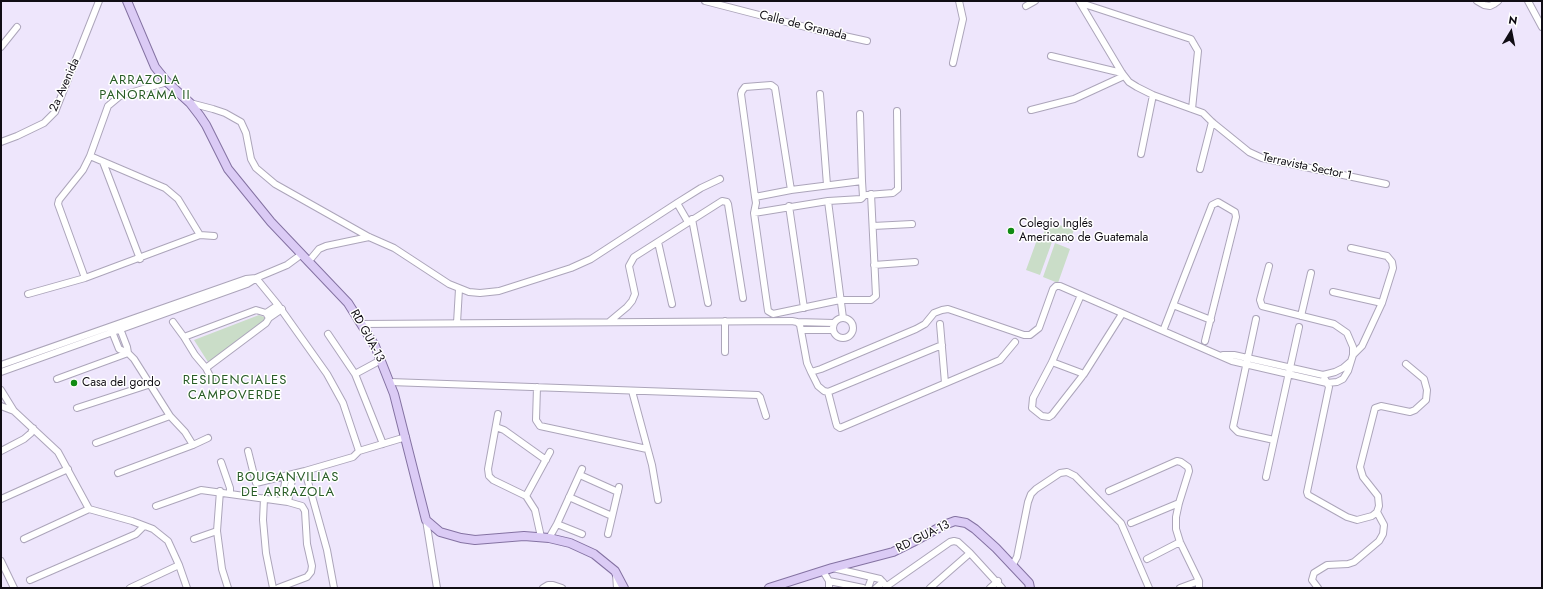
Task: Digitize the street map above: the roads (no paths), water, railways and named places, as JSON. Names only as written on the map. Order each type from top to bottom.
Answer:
[{"type":"main road","name":"RD GUA-13","points":[[127,1],[150,59],[167,82],[190,103],[206,125],[223,161],[231,174],[272,222],[348,303],[375,346],[390,382],[406,437],[426,520]]},
{"type":"main road","points":[[426,520],[440,532],[461,538],[475,540],[524,536],[545,538],[570,544],[594,554],[615,571],[624,588]]},
{"type":"main road","name":"RD GUA-13","points":[[769,588],[832,568],[893,552],[944,525],[955,521],[966,523],[996,548],[1029,583],[1030,588]]},
{"type":"street","name":"2a Avenida","points":[[1,142],[44,123],[56,112],[99,1]]},
{"type":"street","name":"Calle de Granada","points":[[705,1],[817,30],[867,41]]},
{"type":"street","points":[[953,63],[963,19],[959,1]]},
{"type":"street","points":[[1026,6],[1035,1]]},
{"type":"street","points":[[1477,1],[1484,5],[1490,6],[1498,1]]},
{"type":"street","points":[[1528,1],[1542,27]]},
{"type":"street","points":[[1080,2],[1191,39],[1198,51],[1192,108]]},
{"type":"street","name":"Terravista Sector 1","points":[[1080,2],[1123,75],[1137,87],[1153,95],[1203,113],[1250,152],[1262,158],[1386,184]]},
{"type":"street","points":[[1,47],[17,27]]},
{"type":"street","points":[[1051,56],[1123,75]]},
{"type":"street","points":[[1031,110],[1074,99],[1123,75]]},
{"type":"street","points":[[85,278],[58,204],[59,200],[83,170],[90,156],[108,106],[120,96],[167,82]]},
{"type":"street","points":[[791,190],[775,88],[770,85],[745,87],[742,94],[755,197],[754,213],[768,311],[775,314],[840,300],[874,299],[876,294],[871,194]]},
{"type":"street","points":[[820,94],[827,185]]},
{"type":"street","points":[[1141,154],[1153,95]]},
{"type":"street","points":[[190,103],[225,113],[240,122],[246,133],[251,159],[256,168],[275,184],[369,237],[394,248],[449,284],[469,292],[480,293],[499,291],[571,268],[597,256],[677,203],[701,188],[720,179]]},
{"type":"street","points":[[863,195],[893,193],[898,189],[897,111]]},
{"type":"street","points":[[754,213],[789,206],[828,201],[861,199],[864,197],[862,182],[860,114]]},
{"type":"street","points":[[1200,169],[1212,122]]},
{"type":"street","points":[[90,156],[164,188],[178,199],[200,235]]},
{"type":"street","points":[[103,162],[140,259]]},
{"type":"street","points":[[755,197],[791,190],[862,182]]},
{"type":"street","points":[[609,322],[632,301],[634,294],[629,266],[631,260],[690,220],[722,201],[727,202],[743,298]]},
{"type":"street","points":[[828,201],[843,318]]},
{"type":"street","points":[[1163,331],[1212,205],[1218,202],[1235,212],[1236,217],[1205,341]]},
{"type":"street","points":[[677,203],[690,220],[708,303]]},
{"type":"street","points":[[789,206],[804,308]]},
{"type":"street","points":[[872,226],[912,224]]},
{"type":"street","points":[[28,294],[85,278],[140,259],[200,235],[214,236]]},
{"type":"street","points":[[309,261],[319,249],[326,246],[369,237]]},
{"type":"street","points":[[658,242],[672,304]]},
{"type":"street","points":[[1351,248],[1385,255],[1391,260],[1393,268],[1382,302],[1362,346],[1353,355]]},
{"type":"street","points":[[1,372],[246,279],[256,278],[287,265],[302,254]]},
{"type":"street","points":[[874,265],[915,262]]},
{"type":"street","points":[[811,372],[916,329],[925,324],[934,313],[940,310],[948,309],[1024,335],[1030,335],[1039,328],[1051,294],[1056,286],[1060,286],[1232,361],[1248,361],[1290,371],[1327,383],[1337,382],[1343,379],[1348,371],[1353,355],[1350,340],[1341,328],[1327,321],[1266,307],[1261,304],[1260,298],[1269,266]]},
{"type":"street","points":[[1302,316],[1311,273]]},
{"type":"street","points":[[256,278],[280,307],[320,363],[338,392],[359,451]]},
{"type":"street","points":[[457,323],[459,289]]},
{"type":"street","points":[[1333,292],[1382,302]]},
{"type":"street","points":[[1081,295],[1052,362],[1033,398],[1031,405],[1034,411],[1042,416],[1049,417],[1052,415],[1084,374],[1122,314]]},
{"type":"street","points":[[1173,305],[1211,320]]},
{"type":"street","points":[[206,368],[266,323],[267,316],[280,307]]},
{"type":"street","points":[[184,337],[256,310],[267,316]]},
{"type":"street","points":[[843,318],[852,322],[853,326],[851,335],[843,338],[838,337],[833,330],[836,320],[843,318]]},
{"type":"street","points":[[1256,319],[1233,424],[1234,429],[1238,432],[1274,440]]},
{"type":"street","points":[[725,321],[725,352]]},
{"type":"street","points":[[362,324],[725,321],[792,321],[834,323]]},
{"type":"street","points":[[172,322],[206,368],[212,380]]},
{"type":"street","points":[[797,322],[802,330],[807,363],[818,386],[824,391],[828,392],[942,345]]},
{"type":"street","points":[[940,324],[945,383]]},
{"type":"street","points":[[119,327],[127,346],[128,353]]},
{"type":"street","points":[[1266,477],[1299,327]]},
{"type":"street","points":[[111,330],[119,349],[128,353],[134,359],[170,416],[185,432],[192,445]]},
{"type":"street","points":[[1,365],[111,330]]},
{"type":"street","points":[[802,330],[833,330]]},
{"type":"street","points":[[328,334],[356,374],[383,444]]},
{"type":"street","points":[[828,392],[836,423],[840,428],[1000,360],[1015,342]]},
{"type":"street","points":[[57,379],[128,353]]},
{"type":"street","points":[[356,374],[381,360]]},
{"type":"street","points":[[1052,362],[1084,374]]},
{"type":"street","points":[[1290,371],[1323,375],[1335,372],[1351,362]]},
{"type":"street","points":[[1323,375],[1329,387],[1307,492],[1308,496],[1347,517],[1357,520],[1372,516],[1377,512],[1380,503],[1378,496],[1363,477],[1360,467],[1375,408],[1381,406],[1410,412],[1415,410],[1426,400],[1427,386],[1424,379],[1406,364]]},
{"type":"street","points":[[390,382],[758,395],[766,416]]},
{"type":"street","points":[[77,408],[151,384]]},
{"type":"street","points":[[538,387],[536,420],[540,426],[647,449]]},
{"type":"street","points":[[1,390],[14,411],[58,452],[89,509]]},
{"type":"street","points":[[632,390],[652,465],[658,500]]},
{"type":"street","points":[[1,406],[14,411]]},
{"type":"street","points":[[498,414],[488,469],[489,476],[493,480],[526,496],[535,510],[545,538],[557,524],[581,472],[618,490],[608,534]]},
{"type":"street","points":[[96,443],[170,416]]},
{"type":"street","points":[[496,427],[504,430],[546,460]]},
{"type":"street","points":[[1,450],[24,439],[33,428]]},
{"type":"street","points":[[248,451],[256,482],[286,476],[353,457],[359,451],[406,437]]},
{"type":"street","points":[[118,473],[208,438]]},
{"type":"street","points":[[526,496],[550,452]]},
{"type":"street","points":[[1109,491],[1176,461],[1181,462],[1188,467],[1189,471],[1176,517],[1176,529],[1180,542],[1199,581],[1199,588]]},
{"type":"street","points":[[221,462],[230,488],[230,493]]},
{"type":"street","points":[[1,499],[68,469]]},
{"type":"street","points":[[305,471],[327,550],[334,588]]},
{"type":"street","points":[[1012,566],[1017,557],[1031,494],[1060,473],[1067,472],[1075,476],[1120,523],[1149,588]]},
{"type":"street","points":[[285,501],[293,474]]},
{"type":"street","points":[[285,501],[286,476]]},
{"type":"street","points":[[156,506],[201,490],[220,491],[285,501],[302,506],[305,511],[307,544],[312,566],[311,572],[307,577],[278,588]]},
{"type":"street","points":[[220,491],[217,531],[222,569],[228,588]]},
{"type":"street","points":[[569,497],[612,516]]},
{"type":"street","points":[[264,498],[266,552],[273,588]]},
{"type":"street","points":[[1131,523],[1179,503]]},
{"type":"street","points":[[24,539],[89,509],[157,531],[168,541],[179,565],[187,588]]},
{"type":"street","points":[[1318,588],[1312,580],[1314,573],[1327,565],[1352,563],[1379,541],[1383,534],[1384,525],[1377,512]]},
{"type":"street","points":[[426,520],[437,588]]},
{"type":"street","points":[[557,524],[582,534]]},
{"type":"street","points":[[30,580],[136,534],[144,526]]},
{"type":"street","points":[[194,538],[217,531]]},
{"type":"street","points":[[876,588],[886,585],[950,542],[958,542],[998,581],[1002,588]]},
{"type":"street","points":[[1146,559],[1180,542]]},
{"type":"street","points":[[930,588],[970,553]]},
{"type":"street","points":[[1,561],[14,588]]},
{"type":"street","points":[[130,588],[179,565]]},
{"type":"street","points":[[832,568],[880,579],[886,585]]},
{"type":"street","points":[[615,571],[617,588]]},
{"type":"street","points":[[824,571],[829,581],[829,588]]},
{"type":"street","points":[[868,588],[872,577]]},
{"type":"street","points":[[829,581],[863,588]]},
{"type":"street","points":[[990,588],[998,581]]},
{"type":"street","points":[[1180,588],[1199,581]]},
{"type":"street","points":[[543,588],[548,585],[553,585],[562,588]]},
{"type":"place","name":"Colegio Inglés Americano de Guatemala","points":[[1011,231]]},
{"type":"place","name":"Casa del gordo","points":[[74,383]]},
{"type":"district","name":"ARRAZOLA PANORAMA II","points":[[145,88]]},
{"type":"district","name":"RESIDENCIALES CAMPOVERDE","points":[[235,388]]},
{"type":"district","name":"BOUGANVILIAS DE ARRAZOLA","points":[[288,486]]}]
